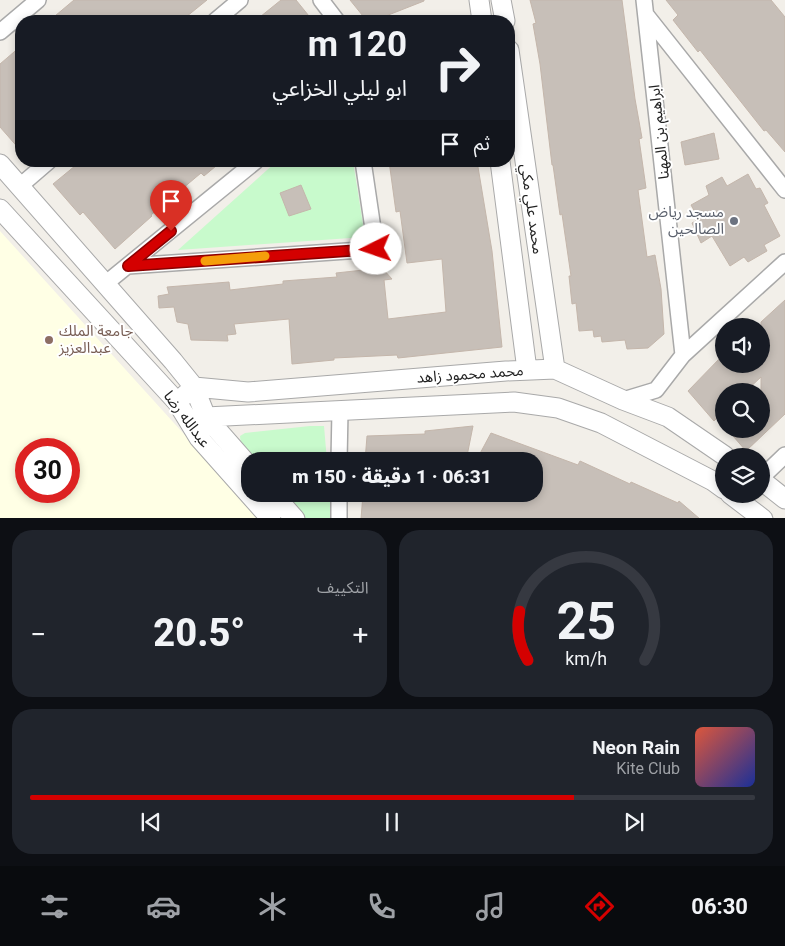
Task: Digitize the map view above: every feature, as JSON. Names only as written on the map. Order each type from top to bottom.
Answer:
[{"type":"street","points":[[20,15],[38,0]]},
{"type":"street","points":[[222,15],[240,0]]},
{"type":"street","points":[[321,0],[332,15]]},
{"type":"street","points":[[479,0],[481,15]]},
{"type":"street","points":[[502,0],[503,15]]},
{"type":"street","name":"ابراهيم بن المهنا","points":[[644,0],[682,354]]},
{"type":"street","points":[[647,16],[785,190]]},
{"type":"street","points":[[0,32],[15,19]]},
{"type":"street","name":"محمد علي مكي","points":[[515,92],[555,369]]},
{"type":"street","name":"عبدالله رضا","points":[[0,164],[194,387],[206,417],[241,457]]},
{"type":"street","points":[[20,186],[42,167]]},
{"type":"street","points":[[105,284],[249,167]]},
{"type":"street","points":[[128,266],[376,249],[364,167]]},
{"type":"street","name":"محمد علي مكي","points":[[501,167],[527,370]]},
{"type":"street","name":"عبدالله رضا","points":[[0,209],[177,402],[199,438],[271,518]]},
{"type":"street","points":[[623,400],[656,390],[682,354],[785,262]]},
{"type":"street","name":"محمد محمود زاهد","points":[[194,387],[248,392],[555,369],[623,400],[668,417],[715,449]]},
{"type":"street","points":[[177,402],[194,387]]},
{"type":"street","name":"محمد محمود زاهد","points":[[206,417],[514,402],[558,408],[602,423],[715,482]]},
{"type":"street","points":[[339,452],[340,411]]},
{"type":"street","points":[[199,438],[206,417]]},
{"type":"street","points":[[770,470],[785,455]]},
{"type":"street","points":[[770,486],[785,498]]},
{"type":"street","points":[[280,502],[295,518]]},
{"type":"street","points":[[339,502],[339,518]]},
{"type":"street","points":[[742,503],[763,518]]},
{"type":"shaded area","name":"جامعة الملك عبدالعزيز","points":[[0,231],[241,497],[241,502],[246,502],[260,518],[0,518]]},
{"type":"green space","points":[[270,167],[354,167],[365,237],[178,250]]},
{"type":"green space","points":[[324,426],[326,452],[247,452],[241,445],[240,436],[245,433]]},
{"type":"green space","points":[[291,502],[331,502],[333,518],[305,518]]},
{"type":"building","points":[[74,0],[207,0],[188,15],[56,15]]},
{"type":"building","points":[[281,0],[296,0],[308,15],[262,15]]},
{"type":"building","points":[[350,0],[424,0],[388,15],[362,15]]},
{"type":"building","points":[[530,0],[622,0],[642,138],[639,139],[646,188],[638,190],[647,257],[655,255],[661,289],[664,334],[648,348],[627,349],[625,340],[602,342],[601,336],[594,337],[593,330],[579,331],[576,303],[572,304],[569,276],[571,276],[562,214],[560,215],[552,165],[540,64],[533,24],[536,23]]},
{"type":"building","points":[[666,0],[771,0],[785,17],[785,152],[766,130],[764,131],[700,50],[698,52],[673,20],[678,15]]},
{"type":"building","points":[[15,51],[15,144],[0,127],[0,64]]},
{"type":"building","points":[[714,133],[719,159],[685,165],[681,142]]},
{"type":"building","points":[[74,167],[215,167],[204,176],[201,173],[151,215],[115,249],[83,212],[80,215],[53,184]]},
{"type":"building","points":[[390,167],[478,167],[492,251],[502,347],[398,358],[397,355],[334,358],[334,360],[292,364],[289,319],[234,324],[236,334],[227,335],[228,341],[191,340],[188,324],[177,322],[174,307],[159,308],[158,296],[169,294],[167,287],[229,282],[230,290],[283,284],[283,281],[337,277],[336,273],[382,268],[392,279],[384,280],[388,319],[446,312],[442,259],[407,263],[400,211],[396,212]]},
{"type":"building","name":"مسجد رياض الصالحين","points":[[748,174],[756,189],[760,188],[768,203],[764,205],[780,236],[764,245],[767,251],[748,262],[744,257],[730,266],[712,236],[701,243],[692,223],[699,219],[691,205],[709,195],[706,186],[722,177],[727,186]]},
{"type":"building","points":[[301,185],[311,209],[289,216],[280,193]]},
{"type":"building","points":[[785,300],[785,414],[770,428],[770,383],[761,383],[761,377],[755,383],[715,383],[714,421],[688,391],[715,363],[715,373],[770,373],[770,318],[765,318]]},
{"type":"building","points":[[473,426],[468,452],[366,452],[367,436],[425,434],[425,431]]},
{"type":"building","points":[[491,433],[543,452],[481,452]]},
{"type":"building","points":[[735,438],[760,438],[749,448],[743,448]]},
{"type":"building","points":[[543,452],[578,465],[580,461],[630,484],[631,482],[678,503],[679,501],[699,518],[361,518],[362,502],[543,502]]},
{"type":"slow traffic","points":[[205,261],[265,256]]},
{"type":"place","name":"مسجد رياض الصالحين","points":[[734,221]]},
{"type":"place","name":"جامعة الملك عبدالعزيز","points":[[49,340]]},
{"type":"route","points":[[171,231],[128,266],[376,249]]}]
